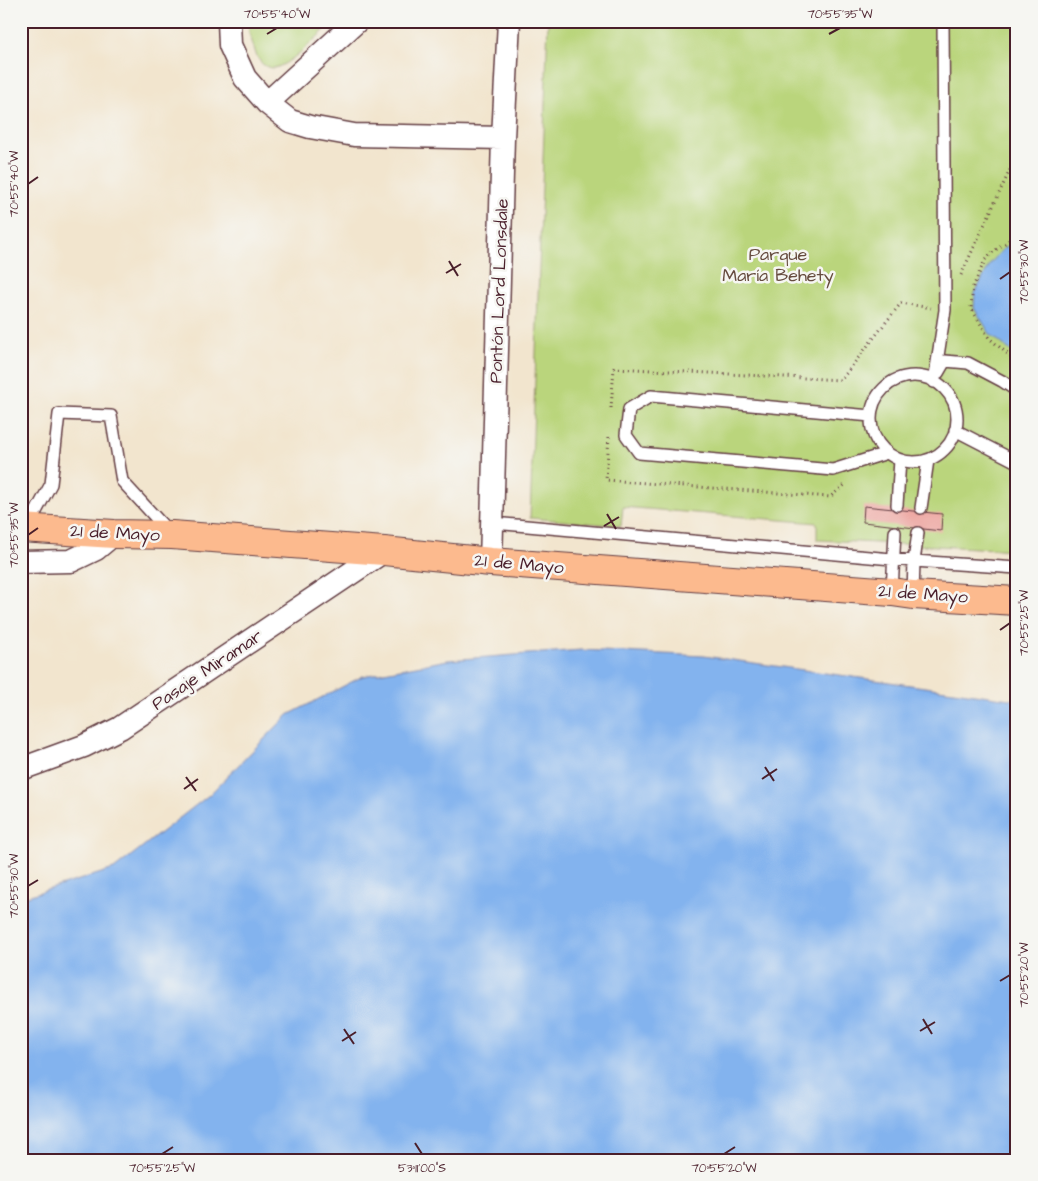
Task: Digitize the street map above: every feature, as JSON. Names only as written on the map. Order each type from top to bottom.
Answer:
[{"type":"main road","name":"21 de Mayo","points":[[24,528],[114,534],[172,535],[492,562],[1017,601]]},
{"type":"street","points":[[229,21],[230,46],[244,78],[267,103],[290,122],[354,135],[503,138]]},
{"type":"street","points":[[267,103],[357,21]]},
{"type":"street","name":"Pontón Lord Lonsdale","points":[[492,562],[503,138],[509,21]]},
{"type":"street","points":[[21,562],[70,561],[96,549],[114,534]]},
{"type":"street","name":"Pasaje Miramar","points":[[21,769],[84,746],[120,728],[384,552]]},
{"type":"lane","points":[[934,382],[945,310],[943,21]]},
{"type":"lane","points":[[934,382],[945,361],[968,363],[1017,391]]},
{"type":"lane","points":[[906,377],[920,377],[934,382],[945,390],[953,402],[956,416],[955,430],[950,443],[940,453],[928,460],[914,462],[900,460],[887,453],[878,443],[872,430],[871,416],[874,402],[882,390],[893,382],[906,377]]},
{"type":"lane","points":[[871,416],[651,396],[629,409],[626,435],[639,453],[833,470],[887,453]]},
{"type":"lane","points":[[24,528],[52,484],[59,414],[112,416],[122,481],[172,535]]},
{"type":"lane","points":[[955,430],[1017,462]]},
{"type":"lane","points":[[897,505],[900,460]]},
{"type":"lane","points":[[921,508],[928,460]]},
{"type":"lane","points":[[493,523],[914,561],[1017,568]]},
{"type":"lane","points":[[895,532],[894,559],[903,593]]},
{"type":"lane","points":[[903,593],[914,561],[918,532]]},
{"type":"path","points":[[961,276],[1017,155]]},
{"type":"path","points":[[1017,234],[992,252],[985,260],[973,287],[971,308],[989,338],[1017,362]]},
{"type":"green space","points":[[248,21],[334,21],[296,56],[279,66],[269,68],[263,65],[257,57],[249,33]]},
{"type":"green space","name":"Parque María Behety","points":[[548,21],[1017,21],[1017,550],[817,540],[817,523],[623,507],[621,526],[530,518]]},
{"type":"water","points":[[1017,239],[1017,356],[990,334],[974,308],[975,293],[990,264],[1002,250]]},
{"type":"water","points":[[581,650],[704,656],[1017,700],[1017,1160],[21,1160],[21,898],[114,869],[209,795],[288,715],[363,676],[448,660]]},
{"type":"building","points":[[864,506],[942,514],[941,531],[863,522]]}]
